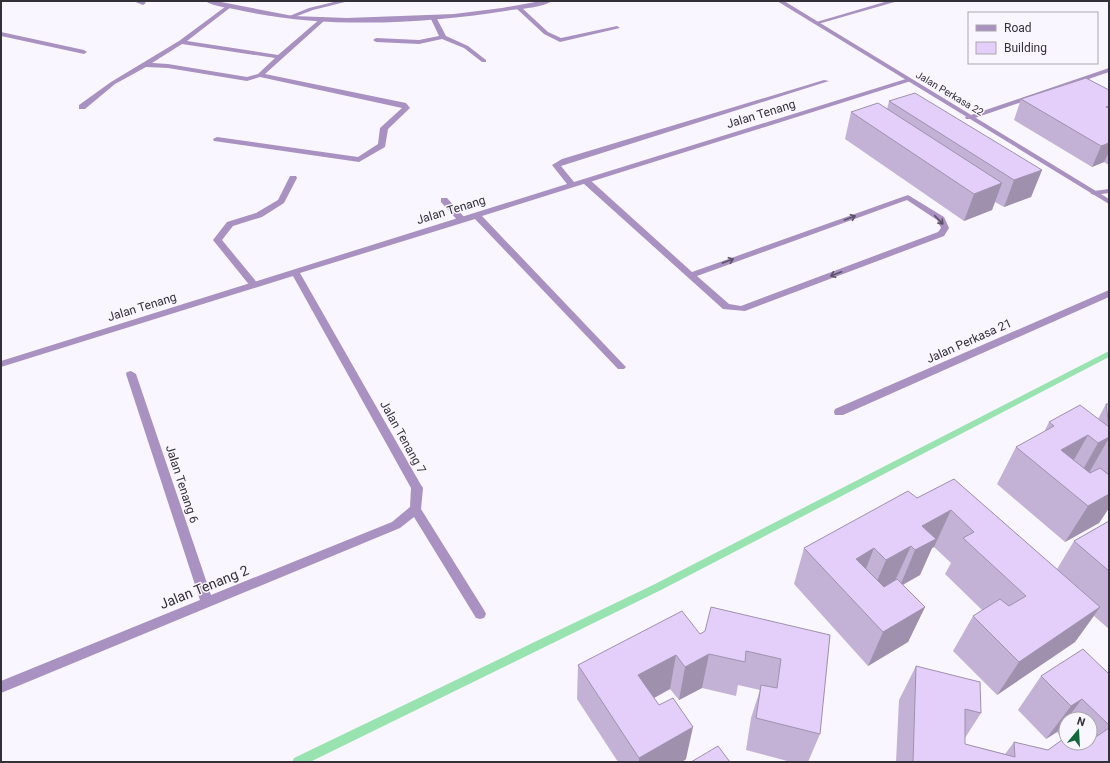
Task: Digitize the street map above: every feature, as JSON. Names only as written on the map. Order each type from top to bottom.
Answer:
[{"type":"street","points":[[136,1],[143,3]]},
{"type":"street","points":[[211,1],[229,6],[290,17],[322,20],[380,20],[459,16],[519,8],[549,1]]},
{"type":"street","points":[[290,17],[311,9],[346,1]]},
{"type":"street","name":"Jalan Perkasa 22","points":[[780,1],[1109,202]]},
{"type":"street","points":[[816,23],[895,1]]},
{"type":"street","points":[[82,107],[113,83],[181,42],[229,6]]},
{"type":"street","points":[[519,8],[546,32],[560,40],[618,28]]},
{"type":"street","points":[[433,17],[443,37]]},
{"type":"street","points":[[144,65],[168,66],[247,79],[260,75],[278,57],[322,20]]},
{"type":"street","points":[[1,34],[84,52]]},
{"type":"street","points":[[376,40],[419,42],[443,37],[466,47],[484,61]]},
{"type":"street","points":[[181,42],[278,57]]},
{"type":"street","points":[[969,117],[1109,70]]},
{"type":"street","points":[[217,140],[359,160],[382,146],[384,128],[406,108],[403,105],[260,75]]},
{"type":"street","name":"Jalan Tenang","points":[[1,364],[909,80]]},
{"type":"street","points":[[572,185],[556,165],[826,81]]},
{"type":"street","points":[[254,285],[218,240],[230,224],[259,215],[281,201],[293,178]]},
{"type":"street","points":[[586,181],[726,307],[742,310],[941,234],[945,228],[941,219],[908,197],[691,275]]},
{"type":"street","points":[[1094,193],[1109,190]]},
{"type":"street","points":[[444,200],[462,220]]},
{"type":"street","points":[[476,215],[621,367]]},
{"type":"street","name":"Jalan Tenang 7","points":[[295,272],[417,488],[415,509]]},
{"type":"street","name":"Jalan Perkasa 21","points":[[839,412],[1109,293]]},
{"type":"street","name":"Jalan Tenang 6","points":[[131,374],[207,602]]},
{"type":"street","points":[[415,509],[480,614]]},
{"type":"street","name":"Jalan Tenang 2","points":[[1,687],[396,525],[415,509]]},
{"type":"building","points":[[1086,78],[1109,90],[1109,106],[1106,107],[1109,108],[1109,143],[1101,146],[1021,99]]},
{"type":"building","points":[[915,93],[1042,170],[1014,180],[889,101]]},
{"type":"building","points":[[878,103],[1002,183],[974,194],[851,112]]},
{"type":"building","points":[[1106,404],[1109,404],[1109,427]]},
{"type":"building","points":[[1080,405],[1109,427],[1109,437],[1098,443],[1088,435],[1061,450],[1090,473],[1100,468],[1109,475],[1109,494],[1088,506],[1016,447],[1054,426],[1049,422]]},
{"type":"building","points":[[954,479],[1100,607],[1019,662],[973,616],[1000,599],[1009,606],[1026,596],[963,538],[974,532],[951,510],[922,526],[936,539],[915,550],[911,546],[886,560],[874,548],[856,559],[884,587],[897,579],[925,607],[883,632],[804,548],[908,491],[917,498]]},
{"type":"building","points":[[1109,521],[1109,571],[1074,541]]},
{"type":"building","points":[[711,607],[830,635],[820,734],[756,718],[761,685],[777,688],[781,659],[746,651],[745,662],[709,654],[685,667],[676,655],[638,675],[659,705],[673,698],[693,727],[639,758],[578,665],[682,611],[700,634],[705,631]]},
{"type":"building","points":[[1083,649],[1109,674],[1109,725],[1098,714],[1098,711],[1094,711],[1082,699],[1071,706],[1041,676]]},
{"type":"building","points":[[916,666],[980,682],[981,713],[965,709],[965,744],[1015,757],[1014,742],[1048,750],[1058,743],[1058,751],[1098,751],[1098,736],[1109,728],[1109,762],[913,762]]},
{"type":"building","points":[[718,746],[730,762],[691,762]]},
{"type":"waterway","points":[[298,762],[658,587],[1109,354]]}]
